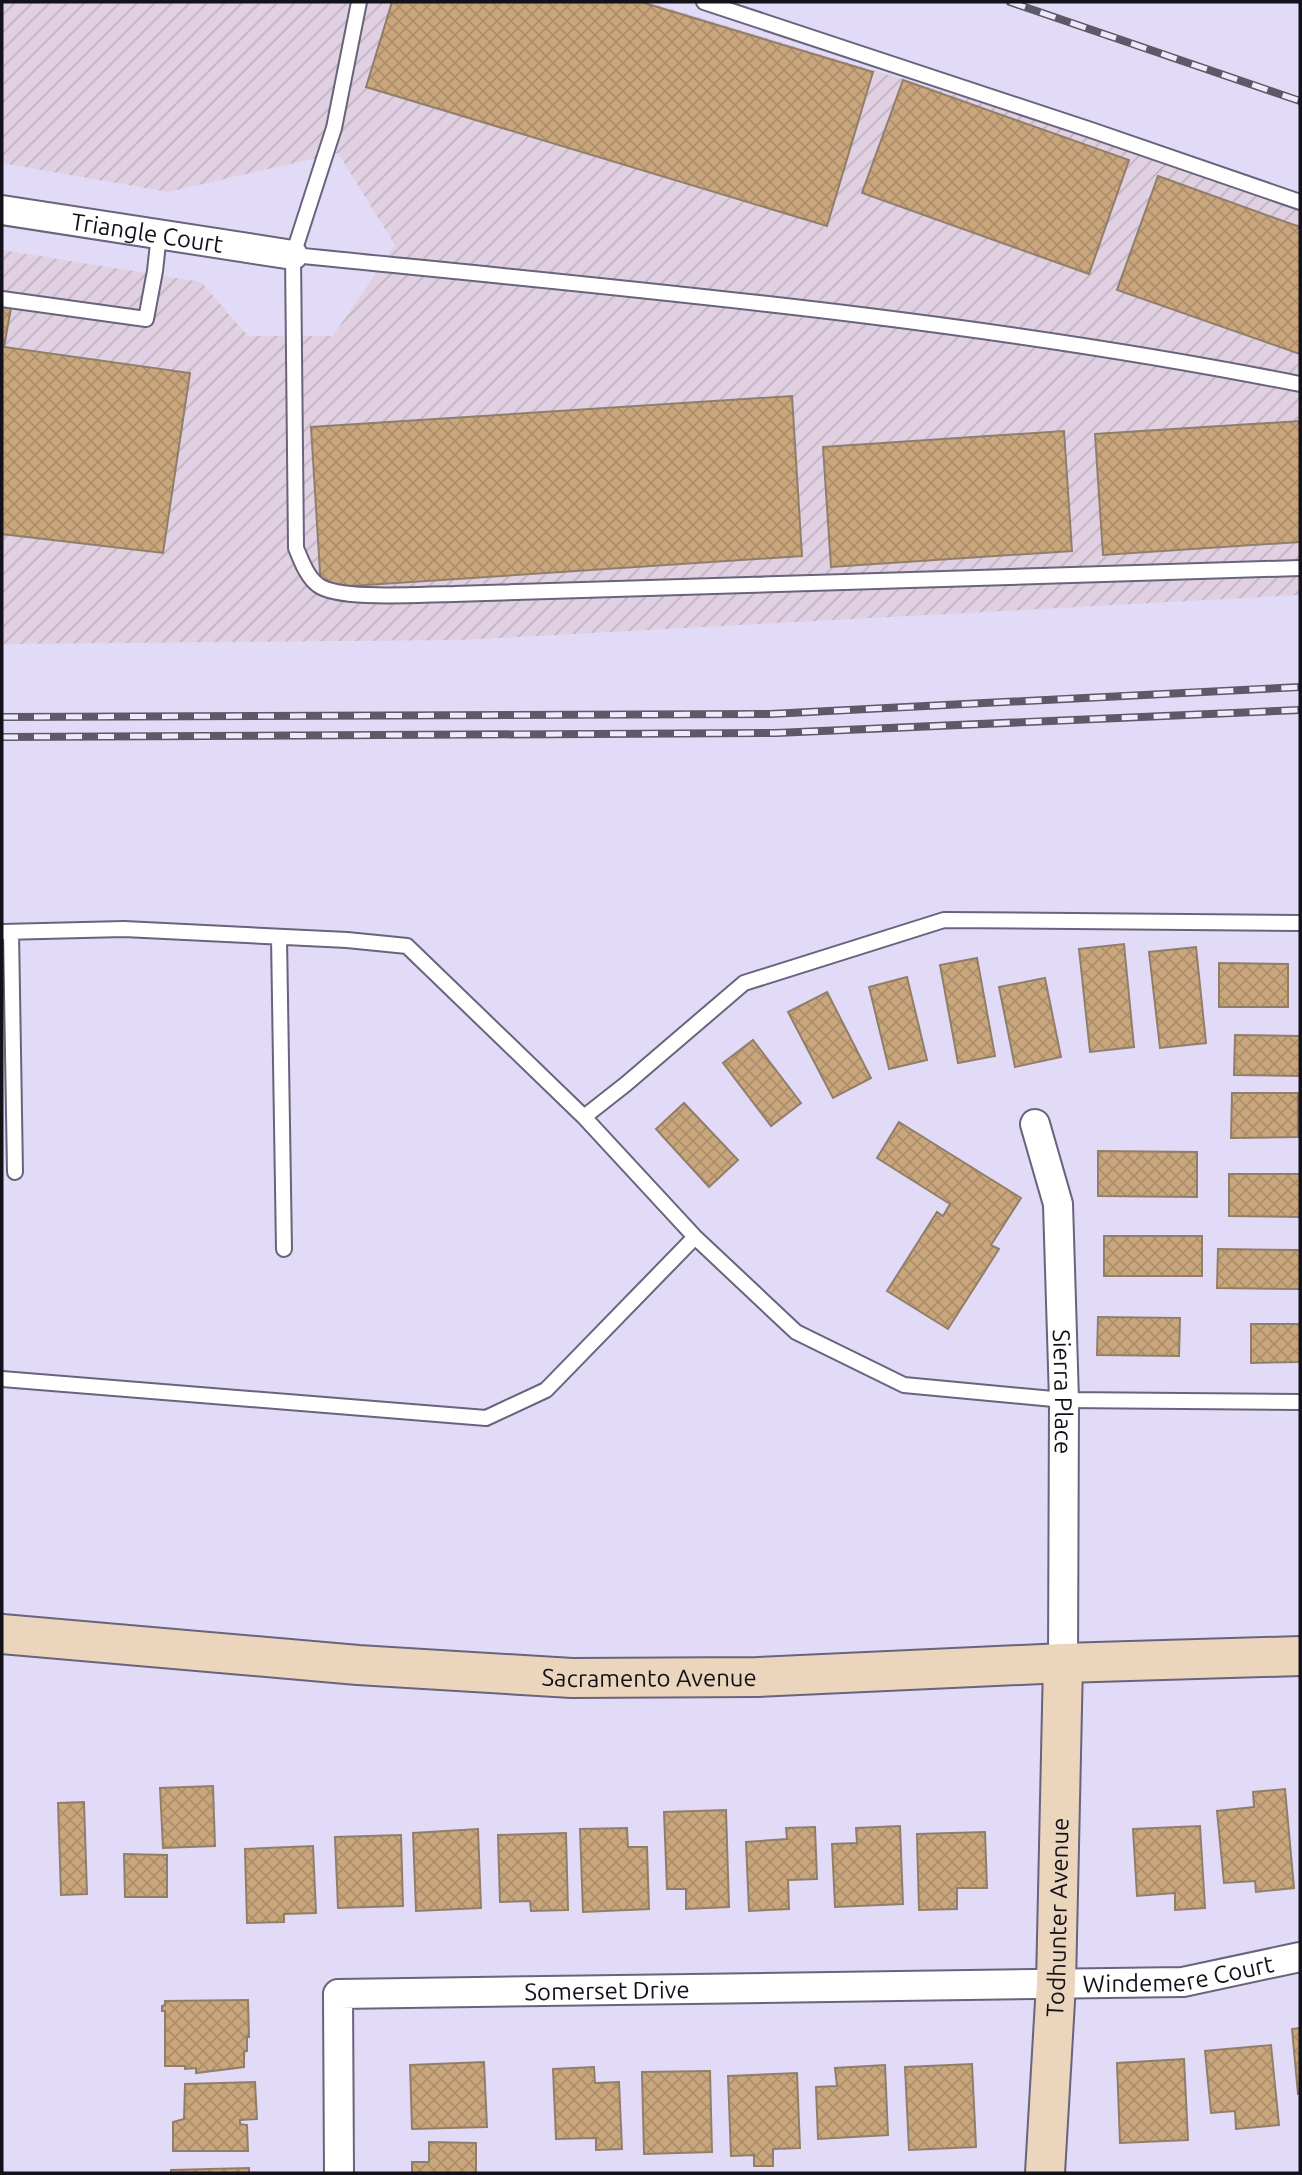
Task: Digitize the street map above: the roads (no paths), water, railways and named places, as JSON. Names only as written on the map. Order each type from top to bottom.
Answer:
[{"type":"main road","name":"Sacramento Avenue","points":[[2,1634],[358,1665],[572,1678],[758,1677],[1063,1663],[1300,1656]]},
{"type":"main road","name":"Todhunter Avenue","points":[[1045,2173],[1056,1984],[1063,1663]]},
{"type":"street","name":"Triangle Court","points":[[2,210],[293,255]]},
{"type":"street","name":"Sierra Place","points":[[1035,1124],[1058,1204],[1064,1400],[1063,1663]]},
{"type":"street","name":"Windemere Court","points":[[1056,1984],[1183,1982],[1300,1957]]},
{"type":"street","name":"Somerset Drive","points":[[339,2173],[338,1994],[1056,1984]]},
{"type":"lane","points":[[359,2],[334,128],[293,255],[296,548],[317,585],[332,592],[352,594],[454,594],[1300,568]]},
{"type":"lane","points":[[704,2],[1300,202]]},
{"type":"lane","points":[[2,299],[146,319],[159,234]]},
{"type":"lane","points":[[293,255],[806,307],[1173,359],[1300,384]]},
{"type":"lane","points":[[584,1117],[744,983],[944,920],[1300,923]]},
{"type":"lane","points":[[15,1172],[6,932],[124,929],[407,946],[584,1117],[695,1237],[796,1332],[904,1385],[1064,1400],[1300,1402]]},
{"type":"lane","points":[[279,937],[285,1249]]},
{"type":"lane","points":[[2,1380],[486,1418],[547,1390],[695,1237]]},
{"type":"railway","points":[[1010,2],[1300,101]]},
{"type":"railway","points":[[2,717],[770,714],[1300,687]]},
{"type":"railway","points":[[2,737],[776,733],[1300,710]]}]
